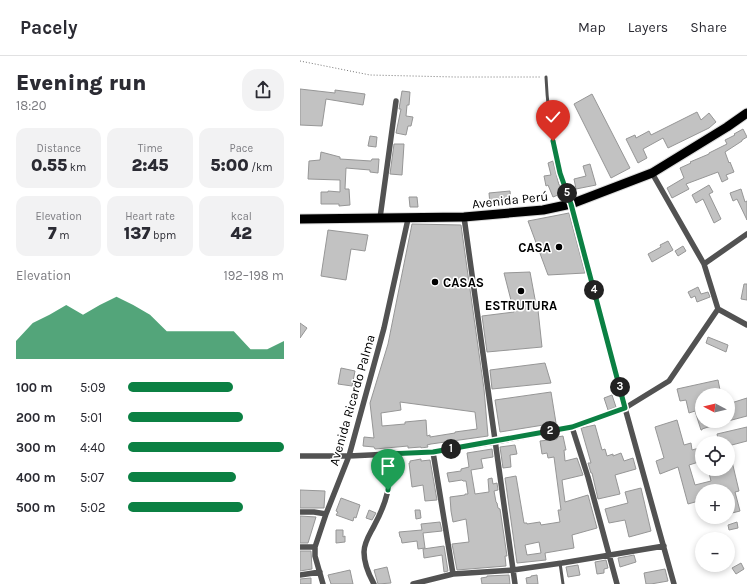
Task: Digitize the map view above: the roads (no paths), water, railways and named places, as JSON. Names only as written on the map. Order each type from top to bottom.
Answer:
[{"type":"highway","name":"Avenida Perú","points":[[300,219],[464,217],[543,210],[571,204],[652,173],[747,113]]},
{"type":"street","points":[[380,218],[396,101]]},
{"type":"street","points":[[652,173],[704,264],[718,309],[747,325]]},
{"type":"street","points":[[571,204],[625,408],[674,584]]},
{"type":"street","points":[[464,217],[515,584]]},
{"type":"street","name":"Avenida Ricardo Palma","points":[[323,584],[315,556],[315,547],[326,514],[349,456],[384,328],[408,218]]},
{"type":"street","points":[[704,264],[747,234]]},
{"type":"street","points":[[300,456],[349,456],[433,452],[572,427],[625,408],[669,381],[718,309]]},
{"type":"street","points":[[572,427],[588,477],[617,584]]},
{"type":"street","points":[[433,452],[453,574]]},
{"type":"street","points":[[374,584],[368,572],[364,552],[365,544],[378,518],[388,490],[390,472],[387,454]]},
{"type":"street","points":[[300,512],[326,514]]},
{"type":"street","points":[[413,584],[453,574],[513,570],[664,546]]},
{"type":"street","points":[[300,547],[315,547]]},
{"type":"street","points":[[300,575],[320,572]]},
{"type":"lane","points":[[546,77],[550,123],[556,159],[564,187],[571,204]]},
{"type":"lane","points":[[560,563],[563,584]]},
{"type":"place","name":"CASA","points":[[559,247]]},
{"type":"place","name":"CASAS","points":[[435,282]]},
{"type":"place","name":"ESTRUTURA","points":[[521,291]]}]
